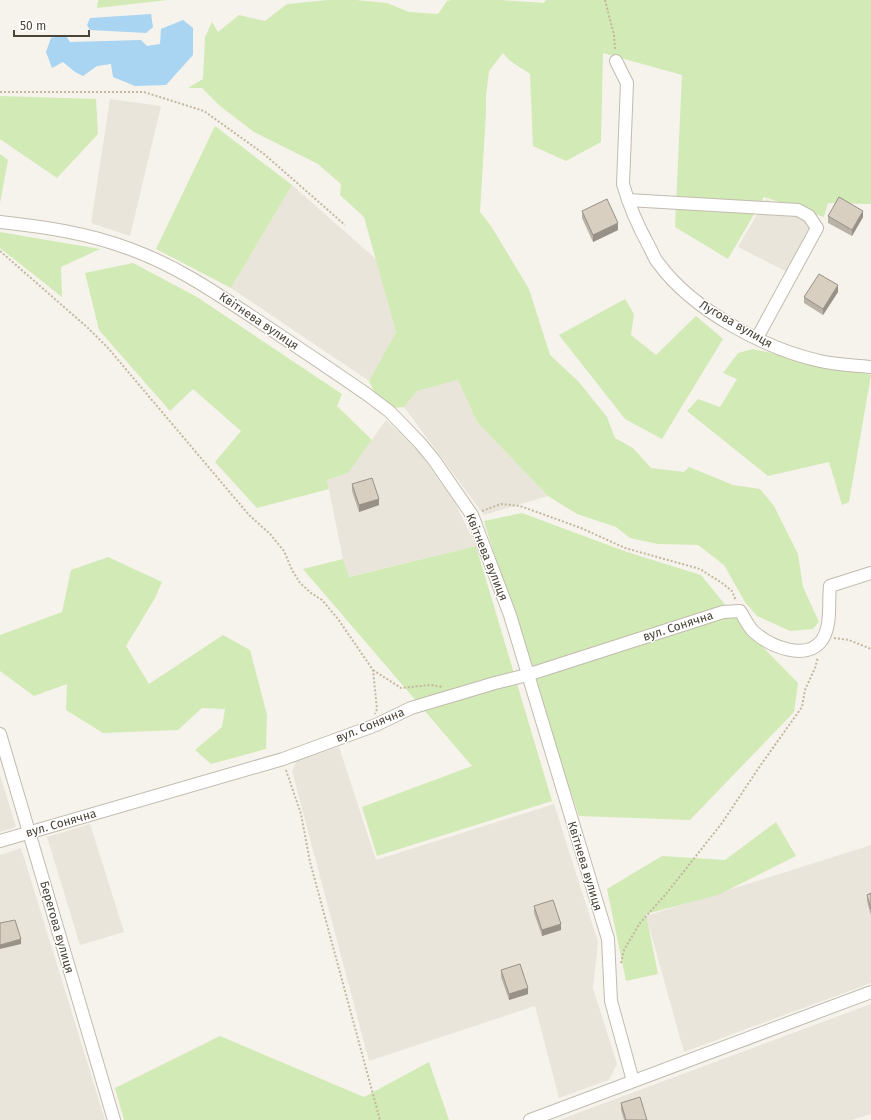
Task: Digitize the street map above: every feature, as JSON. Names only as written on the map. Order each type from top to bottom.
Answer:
[{"type":"street","name":"Лугова вулиця","points":[[616,61],[627,83],[623,184],[628,200],[646,241],[658,263],[676,284],[702,306],[757,338],[786,352],[821,361],[871,366]]},
{"type":"street","points":[[628,200],[798,210],[809,216],[817,228],[757,338]]},
{"type":"street","name":"Квітнева вулиця","points":[[0,222],[51,228],[98,238],[131,249],[170,265],[200,282],[365,393],[389,411],[409,430],[434,460],[472,515],[510,615],[608,939],[611,1001],[633,1081]]},
{"type":"street","points":[[740,611],[752,630],[763,639],[783,648],[807,650],[815,646],[821,640],[826,630],[830,586],[871,573]]},
{"type":"street","name":"вул. Сонячна","points":[[0,841],[283,759],[368,727],[411,708],[527,675],[723,612],[740,611]]},
{"type":"street","name":"Берегова вулиця","points":[[0,734],[114,1120]]},
{"type":"street","points":[[530,1120],[871,992]]},
{"type":"path","points":[[605,0],[614,35],[616,61]]},
{"type":"path","points":[[0,92],[144,92],[204,111],[264,154],[345,224]]},
{"type":"path","points":[[0,251],[88,328],[108,348],[249,515],[270,534],[284,551],[292,570],[300,583],[322,600],[338,619],[373,670],[401,688],[432,685],[445,687]]},
{"type":"path","points":[[472,515],[501,504],[520,506],[581,528],[625,548],[700,569],[732,591],[740,611]]},
{"type":"path","points":[[620,964],[624,950],[640,923],[666,894],[722,824],[760,766],[802,707],[805,690],[815,668],[821,640],[832,638],[849,640],[871,649]]},
{"type":"path","points":[[368,727],[377,709],[373,670]]},
{"type":"path","points":[[283,759],[301,814],[310,862],[380,1120]]},
{"type":"shaded area","points":[[110,99],[161,106],[130,236],[91,223]]},
{"type":"shaded area","points":[[292,185],[376,259],[396,332],[369,381],[231,288]]},
{"type":"shaded area","points":[[766,199],[813,224],[787,272],[738,247]]},
{"type":"shaded area","points":[[458,380],[477,422],[548,496],[484,515],[404,407],[417,391]]},
{"type":"shaded area","points":[[386,420],[417,449],[454,501],[476,546],[348,577],[327,480],[348,473]]},
{"type":"shaded area","points":[[339,747],[376,860],[554,804],[598,942],[593,988],[617,1064],[609,1080],[559,1098],[535,1006],[369,1061],[292,771],[297,760]]},
{"type":"shaded area","points":[[0,775],[16,827],[0,832]]},
{"type":"shaded area","points":[[90,824],[124,932],[80,945],[47,837]]},
{"type":"shaded area","points":[[871,845],[871,983],[684,1052],[646,916]]},
{"type":"shaded area","points":[[21,848],[105,1120],[0,1120],[0,855]]},
{"type":"shaded area","points":[[871,1004],[871,1114],[852,1120],[559,1120]]},
{"type":"green space","points":[[98,0],[168,0],[97,8]]},
{"type":"green space","points":[[328,0],[356,0],[387,3],[409,12],[438,14],[447,1],[451,0],[501,0],[544,3],[546,0],[871,0],[871,204],[828,203],[824,217],[764,197],[728,259],[675,227],[682,75],[603,53],[601,142],[566,161],[533,146],[530,74],[509,60],[503,53],[489,71],[486,96],[480,212],[491,226],[529,289],[550,355],[578,381],[607,417],[615,438],[633,448],[651,468],[684,472],[689,467],[733,485],[760,489],[774,506],[798,554],[803,587],[819,622],[813,629],[790,631],[757,616],[745,602],[724,565],[698,545],[658,544],[630,538],[616,527],[577,514],[548,496],[477,422],[458,380],[417,391],[404,407],[392,408],[376,396],[369,381],[396,332],[364,217],[340,195],[341,184],[318,164],[254,132],[220,106],[202,88],[188,88],[203,79],[205,37],[212,22],[218,32],[239,15],[265,21],[287,4]]},
{"type":"green space","points":[[0,96],[96,99],[98,134],[57,178],[0,139]]},
{"type":"green space","points":[[215,126],[292,185],[231,288],[156,249]]},
{"type":"green space","points":[[0,154],[8,160],[0,203]]},
{"type":"green space","points":[[0,232],[100,249],[61,267],[62,297],[0,248]]},
{"type":"green space","points":[[133,263],[197,297],[342,394],[337,406],[372,440],[348,473],[327,480],[329,489],[257,508],[215,462],[241,431],[193,389],[170,411],[99,330],[85,273]]},
{"type":"green space","points":[[625,299],[634,314],[631,335],[656,355],[696,316],[723,339],[662,439],[625,419],[559,335]]},
{"type":"green space","points":[[753,349],[871,375],[849,502],[842,505],[829,462],[768,476],[687,411],[698,399],[720,407],[737,379],[723,373],[738,353]]},
{"type":"green space","points":[[522,513],[627,552],[701,575],[744,628],[798,683],[794,712],[690,820],[579,816],[534,685],[484,521]]},
{"type":"green space","points":[[476,546],[552,801],[377,856],[362,807],[472,766],[303,569],[343,559],[349,577]]},
{"type":"green space","points":[[108,557],[162,582],[155,598],[126,646],[149,684],[223,635],[250,650],[267,715],[266,749],[211,764],[195,750],[222,727],[225,709],[202,708],[178,730],[103,733],[66,710],[67,684],[34,696],[0,671],[0,635],[62,612],[71,570]]},
{"type":"green space","points":[[776,822],[796,856],[718,895],[646,914],[658,974],[626,981],[607,889],[662,856],[725,860]]},
{"type":"green space","points":[[220,1036],[364,1097],[429,1062],[449,1120],[124,1120],[115,1088]]},
{"type":"water","points":[[151,14],[153,27],[146,33],[90,30],[87,25],[90,18]]},
{"type":"water","points":[[183,20],[193,28],[193,55],[166,85],[135,86],[113,77],[111,64],[97,66],[83,76],[75,72],[63,62],[52,68],[46,52],[51,38],[65,35],[70,42],[141,40],[147,46],[160,44],[161,29]]},
{"type":"building","points":[[839,197],[863,211],[852,230],[828,216]]},
{"type":"building","points":[[607,199],[618,223],[593,235],[582,211]]},
{"type":"building","points":[[819,274],[838,285],[823,309],[804,297]]},
{"type":"building","points":[[372,478],[379,499],[359,505],[352,484]]},
{"type":"building","points":[[871,893],[871,909],[867,895]]},
{"type":"building","points":[[553,900],[561,924],[542,930],[534,906]]},
{"type":"building","points":[[15,920],[21,939],[0,945],[0,923]]},
{"type":"building","points":[[520,964],[528,988],[509,994],[501,970]]},
{"type":"building","points":[[640,1097],[647,1120],[626,1120],[621,1103]]}]
